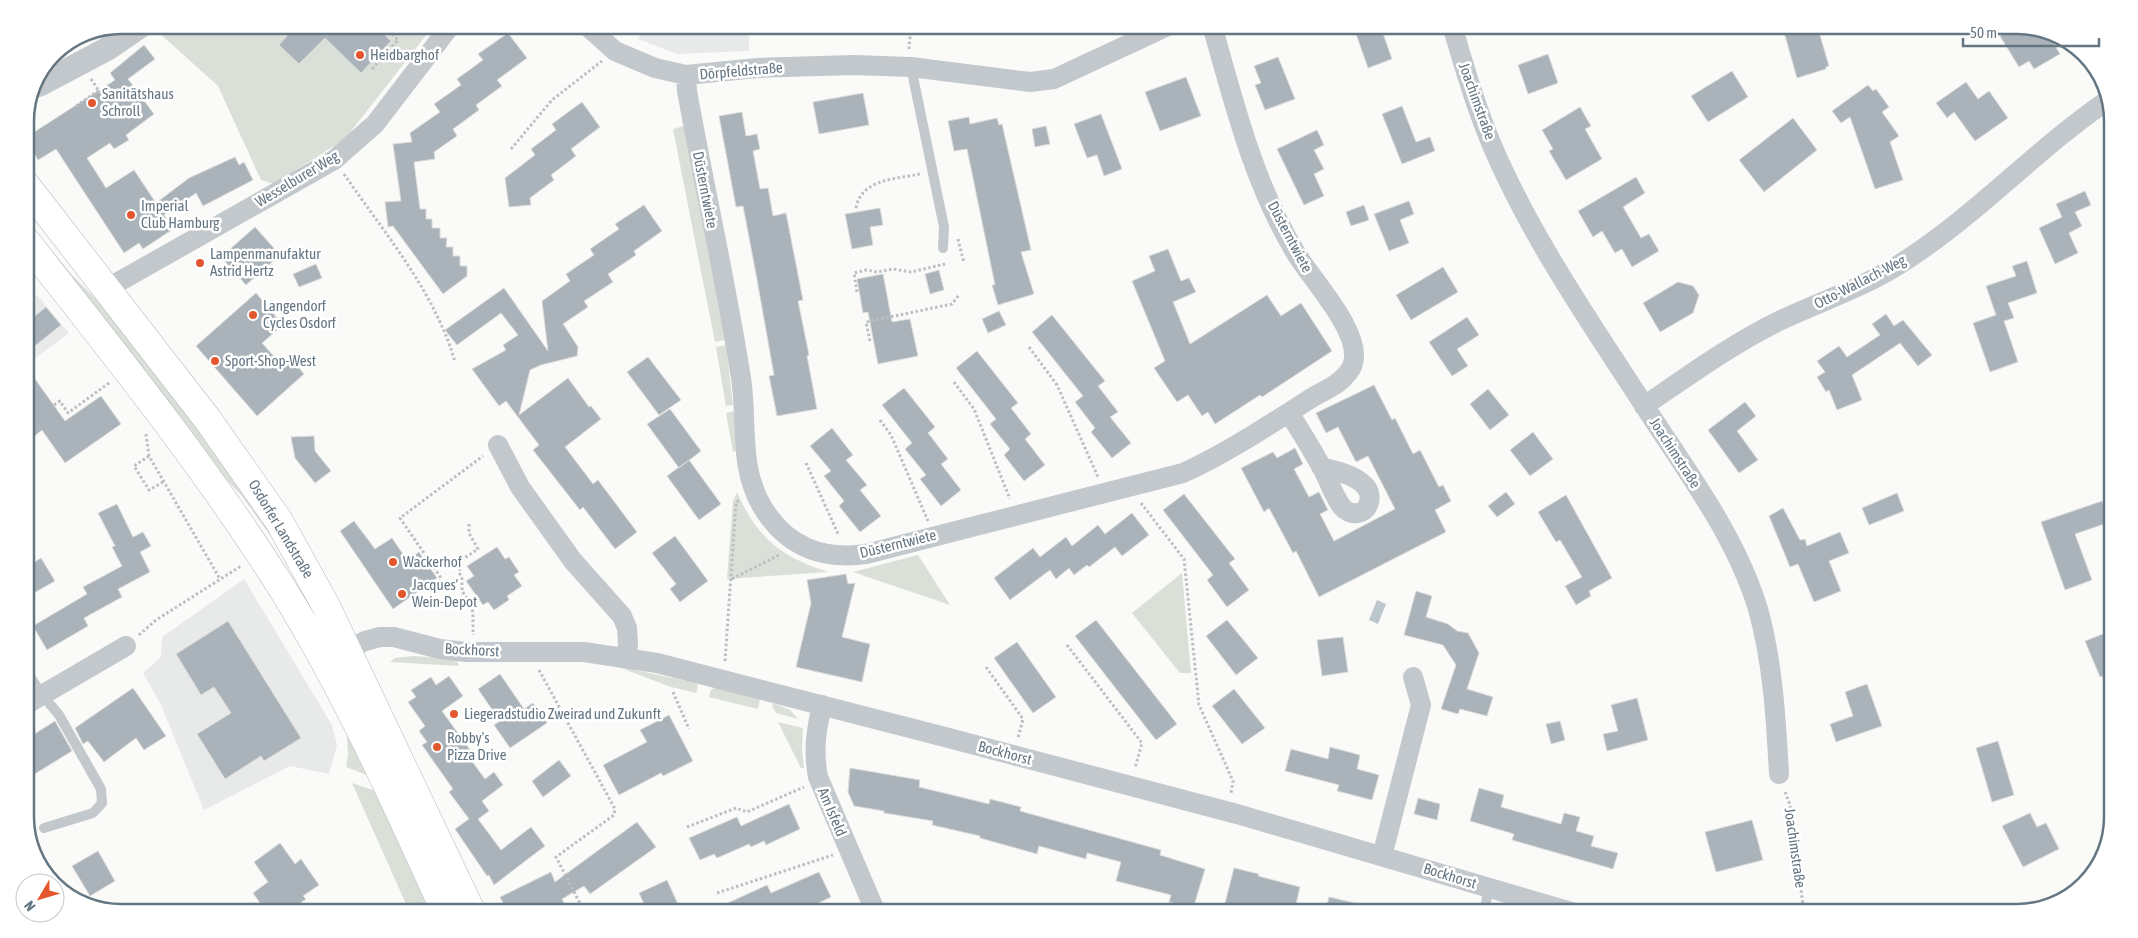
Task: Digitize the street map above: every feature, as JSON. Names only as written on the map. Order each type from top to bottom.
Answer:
[{"type":"main road","name":"Osdorfer Landstraße","points":[[34,196],[208,420],[260,492],[298,554],[388,786],[442,904]]},
{"type":"main road","name":"Osdorfer Landstraße","points":[[34,252],[171,429],[282,588],[321,628],[467,904]]},
{"type":"street","points":[[43,83],[107,49],[129,34]]},
{"type":"street","name":"Wesselburer Weg","points":[[106,289],[334,160],[374,124],[444,34]]},
{"type":"street","name":"Dörpfeldstraße","points":[[596,34],[614,51],[655,68],[686,75],[910,60],[1030,82],[1054,79],[1151,34]]},
{"type":"street","name":"Düsterntwiete","points":[[686,75],[692,118],[742,380],[747,472],[758,500],[773,522],[787,536],[814,552],[831,556],[847,556],[866,554],[1165,479],[1200,466],[1344,377],[1352,366],[1355,354],[1349,333],[1296,254],[1275,214],[1248,148],[1215,34]]},
{"type":"street","name":"Joachimstraße","points":[[1455,34],[1486,129],[1528,217],[1555,266],[1704,496],[1732,544],[1758,609],[1771,668],[1779,774]]},
{"type":"street","name":"Otto-Wallach-Weg","points":[[1644,406],[1727,350],[1769,326],[1898,265],[1946,232],[1997,191],[2057,137],[2103,104]]},
{"type":"street","points":[[1289,412],[1321,467]]},
{"type":"street","points":[[498,445],[520,487],[573,561],[622,616],[627,628],[628,646],[626,657]]},
{"type":"street","name":"Bockhorst","points":[[336,656],[364,641],[380,637],[394,637],[440,649],[466,652],[584,652],[626,657],[708,675],[1194,803],[1544,904]]},
{"type":"street","points":[[34,700],[126,646]]},
{"type":"street","points":[[1382,856],[1421,705],[1413,677]]},
{"type":"street","name":"Am Isfeld","points":[[822,705],[814,739],[814,759],[818,777],[872,904]]},
{"type":"lane","points":[[910,60],[944,228],[944,248]]},
{"type":"lane","points":[[34,682],[59,715],[101,789],[102,803],[94,813],[44,828]]},
{"type":"lane","points":[[1486,904],[1488,888]]},
{"type":"path","points":[[372,69],[398,40],[392,34]]},
{"type":"path","points":[[910,60],[911,34]]},
{"type":"path","points":[[511,149],[552,100],[604,60]]},
{"type":"path","points":[[80,62],[110,108],[108,109]]},
{"type":"path","points":[[76,106],[98,91]]},
{"type":"path","points":[[334,160],[426,294],[448,336],[455,362]]},
{"type":"path","points":[[856,208],[861,193],[872,184],[933,171]]},
{"type":"path","points":[[857,292],[854,273],[866,270],[877,272],[893,269],[911,272],[946,264]]},
{"type":"path","points":[[870,341],[866,322],[952,304],[959,295]]},
{"type":"path","points":[[1029,347],[1057,385],[1098,477]]},
{"type":"path","points":[[54,405],[60,401],[68,413],[110,382]]},
{"type":"path","points":[[954,382],[974,409],[1011,500]]},
{"type":"path","points":[[880,420],[891,435],[930,526]]},
{"type":"path","points":[[146,434],[149,456],[220,579]]},
{"type":"path","points":[[437,592],[441,578],[400,518],[498,445]]},
{"type":"path","points":[[149,456],[134,466],[149,490],[163,482]]},
{"type":"path","points":[[806,463],[842,544]]},
{"type":"path","points":[[1136,497],[1184,559],[1199,705],[1233,781],[1229,801]]},
{"type":"path","points":[[725,663],[736,502],[743,498]]},
{"type":"path","points":[[469,524],[469,533],[478,549],[464,559],[459,572],[462,579],[462,591],[472,605],[473,641]]},
{"type":"path","points":[[732,579],[786,551]]},
{"type":"path","points":[[126,646],[156,620],[244,564]]},
{"type":"path","points":[[1067,645],[1142,742],[1132,776]]},
{"type":"path","points":[[536,664],[615,809],[614,815],[556,857],[580,904]]},
{"type":"path","points":[[986,667],[1023,719],[1016,746]]},
{"type":"path","points":[[673,692],[689,729]]},
{"type":"path","name":"Joachimstraße","points":[[1779,774],[1790,805],[1803,904]]},
{"type":"path","points":[[687,828],[736,808],[747,812],[806,786]]},
{"type":"path","points":[[717,893],[836,854]]},
{"type":"shaded area","points":[[160,34],[427,34],[345,139],[274,184],[261,180],[218,86]]},
{"type":"shaded area","points":[[641,34],[749,34],[749,51],[677,54],[638,39]]},
{"type":"shaded area","points":[[684,126],[725,340],[715,342],[673,129]]},
{"type":"shaded area","points":[[34,229],[71,274],[108,311],[230,468],[274,534],[278,546],[241,495],[221,474],[34,235]]},
{"type":"shaded area","points":[[37,295],[69,333],[34,359],[34,297]]},
{"type":"shaded area","points":[[726,345],[733,405],[726,406],[716,347]]},
{"type":"shaded area","points":[[734,411],[736,451],[733,452],[726,413]]},
{"type":"shaded area","points":[[737,492],[753,522],[772,544],[797,560],[828,572],[727,579],[733,501]]},
{"type":"shaded area","points":[[918,555],[950,605],[853,572]]},
{"type":"shaded area","points":[[1182,573],[1191,673],[1180,673],[1132,613]]},
{"type":"shaded area","points":[[244,579],[332,725],[337,745],[329,774],[290,766],[204,810],[161,705],[143,673],[161,657],[162,637]]},
{"type":"shaded area","points":[[1377,600],[1386,604],[1378,624],[1369,620]]},
{"type":"shaded area","points":[[413,656],[456,659],[459,666],[390,662],[395,658]]},
{"type":"shaded area","points":[[616,666],[696,683],[698,686],[696,693],[671,687]]},
{"type":"shaded area","points":[[716,687],[760,699],[758,709],[709,697],[711,690]]},
{"type":"shaded area","points":[[773,703],[790,710],[798,719],[776,713],[772,706]]},
{"type":"shaded area","points":[[778,722],[803,728],[802,749],[804,768],[801,768]]},
{"type":"shaded area","points":[[351,735],[367,775],[346,767],[348,754],[347,737]]},
{"type":"shaded area","points":[[352,783],[376,791],[432,904],[406,904]]},
{"type":"building","name":"Heidbarghof","points":[[285,34],[384,34],[391,41],[361,73],[325,38],[299,64],[279,45],[287,36]]},
{"type":"building","points":[[509,34],[527,58],[497,80],[502,86],[476,105],[479,110],[453,129],[457,136],[434,152],[435,159],[414,162],[420,209],[426,209],[426,219],[432,219],[432,228],[440,228],[440,238],[447,238],[446,247],[453,247],[453,256],[460,256],[460,266],[467,266],[467,276],[443,294],[393,226],[388,227],[385,202],[401,201],[393,144],[412,142],[410,133],[440,112],[434,104],[461,85],[457,79],[483,60],[478,54]]},
{"type":"building","points":[[1356,34],[1383,34],[1392,59],[1368,68]]},
{"type":"building","points":[[1785,34],[1820,34],[1829,66],[1826,69],[1797,78]]},
{"type":"building","points":[[2003,34],[2034,35],[2051,40],[2060,54],[2034,69],[2029,61],[2019,67],[2000,36]]},
{"type":"building","points":[[144,45],[155,59],[128,79],[154,114],[126,135],[129,140],[114,149],[110,143],[87,158],[106,188],[134,170],[156,203],[189,178],[235,157],[239,165],[244,162],[253,180],[203,206],[196,193],[164,215],[173,229],[143,249],[139,243],[124,253],[56,149],[38,160],[34,153],[34,132],[115,80],[110,73]]},
{"type":"building","points":[[1548,54],[1558,83],[1528,94],[1518,65]]},
{"type":"building","points":[[1278,57],[1295,99],[1265,110],[1255,85],[1261,83],[1254,66]]},
{"type":"building","points":[[1732,71],[1748,97],[1708,122],[1691,96]]},
{"type":"building","points":[[1186,77],[1201,116],[1160,131],[1145,92]]},
{"type":"building","points":[[1966,82],[1978,99],[1989,91],[2008,118],[1975,141],[1954,112],[1947,118],[1936,103]]},
{"type":"building","points":[[1868,85],[1873,91],[1876,89],[1889,107],[1882,112],[1899,136],[1890,142],[1903,180],[1875,189],[1850,117],[1841,123],[1832,111]]},
{"type":"building","points":[[863,93],[869,125],[819,134],[813,102]]},
{"type":"building","points":[[582,102],[600,127],[571,149],[576,156],[551,175],[554,180],[530,198],[531,205],[509,207],[505,178],[535,155],[531,149],[556,130],[552,124]]},
{"type":"building","points":[[1402,106],[1416,142],[1430,137],[1435,151],[1402,164],[1382,114]]},
{"type":"building","points":[[1580,107],[1591,126],[1585,129],[1602,159],[1566,180],[1549,151],[1553,149],[1542,130]]},
{"type":"building","points":[[742,112],[746,136],[757,134],[760,149],[753,151],[760,189],[768,188],[773,216],[786,213],[803,300],[798,301],[817,409],[777,416],[769,376],[774,375],[743,206],[736,207],[719,116]]},
{"type":"building","points":[[1101,114],[1122,169],[1104,176],[1097,155],[1087,158],[1074,124]]},
{"type":"building","points":[[969,117],[970,124],[997,118],[999,125],[1002,124],[1031,250],[1021,252],[1034,294],[998,305],[992,285],[995,285],[967,149],[954,151],[948,121]]},
{"type":"building","points":[[1793,118],[1817,150],[1764,192],[1739,160]]},
{"type":"building","points":[[1046,126],[1050,144],[1035,147],[1032,129]]},
{"type":"building","points":[[1317,130],[1324,145],[1314,150],[1324,169],[1314,174],[1324,196],[1304,205],[1277,149]]},
{"type":"building","points":[[1636,177],[1645,193],[1623,207],[1641,238],[1649,234],[1659,251],[1632,267],[1622,249],[1615,253],[1602,231],[1593,237],[1578,211]]},
{"type":"building","points":[[2085,191],[2091,205],[2075,212],[2082,226],[2069,233],[2078,253],[2055,264],[2039,228],[2062,217],[2056,204]]},
{"type":"building","points":[[1409,201],[1414,214],[1400,220],[1409,243],[1389,251],[1374,214]]},
{"type":"building","points":[[644,205],[662,231],[634,251],[636,255],[608,274],[613,282],[584,301],[588,307],[563,324],[578,347],[577,356],[541,365],[530,370],[519,415],[568,378],[589,407],[591,406],[601,419],[565,447],[593,484],[598,480],[637,532],[615,549],[583,507],[580,510],[533,450],[539,445],[506,401],[499,406],[472,369],[506,350],[503,345],[518,335],[501,313],[457,345],[445,330],[504,288],[548,351],[542,301],[570,281],[566,274],[594,255],[590,249],[619,229],[615,224]]},
{"type":"building","points":[[1364,205],[1369,220],[1351,226],[1346,212]]},
{"type":"building","points":[[880,208],[883,225],[870,227],[873,245],[852,249],[845,214]]},
{"type":"building","points":[[255,227],[280,255],[246,285],[221,257]]},
{"type":"building","points":[[1168,249],[1181,281],[1189,278],[1196,292],[1173,302],[1190,344],[1267,295],[1281,316],[1301,303],[1332,351],[1262,397],[1260,395],[1215,424],[1208,412],[1202,416],[1188,395],[1177,402],[1154,368],[1165,361],[1132,281],[1155,271],[1149,256]]},
{"type":"building","points":[[2027,261],[2037,293],[2008,303],[2014,318],[2004,321],[2018,362],[1990,372],[1973,323],[1996,315],[1986,286],[2016,276],[2012,266]]},
{"type":"building","points":[[316,264],[322,278],[299,287],[293,274]]},
{"type":"building","points":[[1443,267],[1458,292],[1411,320],[1396,295]]},
{"type":"building","points":[[939,270],[944,290],[930,294],[925,274]]},
{"type":"building","points":[[883,274],[892,322],[910,319],[918,356],[878,364],[868,312],[863,313],[857,279]]},
{"type":"building","points":[[1678,282],[1693,286],[1699,295],[1693,313],[1660,332],[1643,303]]},
{"type":"building","points":[[256,293],[283,325],[262,343],[284,368],[293,361],[304,374],[257,416],[196,346]]},
{"type":"building","points":[[46,307],[61,325],[34,347],[34,317]]},
{"type":"building","points":[[999,311],[1006,325],[988,333],[982,319]]},
{"type":"building","points":[[1886,314],[1894,326],[1903,320],[1932,355],[1918,366],[1900,343],[1852,375],[1862,400],[1837,410],[1829,390],[1826,392],[1817,377],[1825,372],[1817,361],[1839,346],[1847,357],[1880,335],[1872,324]]},
{"type":"building","points":[[1052,315],[1105,381],[1098,386],[1118,412],[1110,417],[1131,443],[1112,458],[1091,432],[1095,428],[1075,402],[1083,396],[1032,332]]},
{"type":"building","points":[[1467,317],[1479,335],[1457,349],[1468,366],[1452,376],[1429,342]]},
{"type":"building","points":[[977,351],[1018,403],[1011,408],[1031,434],[1025,439],[1045,465],[1024,481],[1004,455],[1010,449],[990,424],[996,419],[956,368]]},
{"type":"building","points":[[648,357],[681,400],[659,415],[627,372]]},
{"type":"building","points":[[34,378],[65,421],[101,396],[121,424],[65,463],[42,430],[34,436]]},
{"type":"building","points":[[1374,385],[1392,420],[1395,418],[1413,454],[1420,450],[1439,487],[1443,485],[1451,501],[1435,510],[1446,532],[1319,597],[1296,551],[1293,553],[1269,508],[1264,512],[1241,468],[1273,452],[1277,458],[1295,448],[1303,464],[1294,469],[1309,497],[1319,492],[1328,510],[1320,514],[1334,541],[1395,509],[1368,456],[1356,462],[1338,427],[1326,433],[1316,413]]},
{"type":"building","points":[[904,388],[935,427],[928,433],[948,459],[941,464],[961,490],[941,506],[920,479],[926,475],[905,449],[912,443],[882,405]]},
{"type":"building","points":[[1488,389],[1509,415],[1490,430],[1470,404]]},
{"type":"building","points":[[1745,402],[1756,416],[1737,431],[1758,460],[1739,473],[1708,430]]},
{"type":"building","points":[[670,409],[701,451],[679,468],[647,424]]},
{"type":"building","points":[[832,428],[853,455],[846,460],[867,485],[860,490],[881,516],[860,532],[839,506],[844,501],[824,476],[831,471],[810,446]]},
{"type":"building","points":[[1533,432],[1553,459],[1530,476],[1510,450]]},
{"type":"building","points":[[314,436],[315,451],[331,471],[315,483],[295,458],[291,437]]},
{"type":"building","points":[[689,460],[721,504],[699,520],[667,476]]},
{"type":"building","points":[[1506,492],[1515,504],[1497,517],[1488,506]]},
{"type":"building","points":[[1897,493],[1904,511],[1869,525],[1862,508]]},
{"type":"building","points":[[1184,494],[1235,559],[1229,563],[1249,590],[1227,607],[1207,580],[1213,575],[1163,510]]},
{"type":"building","points":[[1566,495],[1612,578],[1589,591],[1591,596],[1576,605],[1565,586],[1582,577],[1560,540],[1556,542],[1538,512]]},
{"type":"building","points":[[2102,501],[2104,506],[2104,524],[2075,534],[2092,580],[2065,590],[2041,522]]},
{"type":"building","points":[[117,504],[133,537],[143,532],[151,546],[140,552],[150,572],[118,589],[122,597],[84,618],[88,626],[47,650],[34,625],[87,594],[83,587],[122,566],[112,547],[115,546],[98,513]]},
{"type":"building","points":[[1783,508],[1800,540],[1805,539],[1807,546],[1840,532],[1849,553],[1829,561],[1841,591],[1814,602],[1798,564],[1790,567],[1769,516]]},
{"type":"building","points":[[1132,513],[1149,535],[1122,556],[1115,547],[1089,567],[1087,565],[1074,575],[1069,568],[1056,579],[1050,570],[1010,600],[994,578],[1033,548],[1040,557],[1066,537],[1072,546],[1098,525],[1105,534]]},
{"type":"building","points":[[354,521],[375,549],[392,538],[407,560],[419,552],[437,578],[393,609],[340,531]]},
{"type":"building","points":[[675,536],[708,581],[680,602],[670,589],[676,584],[652,553]]},
{"type":"building","points":[[497,547],[505,559],[509,557],[519,572],[514,575],[522,586],[507,596],[509,600],[494,610],[488,602],[483,605],[466,581],[474,576],[467,566]]},
{"type":"building","points":[[41,558],[55,581],[34,593],[34,562]]},
{"type":"building","points":[[846,574],[848,584],[855,583],[842,637],[870,644],[862,682],[796,667],[811,603],[807,580]]},
{"type":"building","points":[[1416,591],[1432,596],[1426,617],[1448,624],[1457,631],[1468,633],[1479,653],[1467,689],[1493,697],[1487,716],[1460,709],[1458,714],[1441,709],[1456,665],[1443,645],[1404,635]]},
{"type":"building","points":[[1096,620],[1177,724],[1156,740],[1075,636]]},
{"type":"building","points":[[1227,620],[1258,658],[1236,675],[1206,636]]},
{"type":"building","points":[[228,621],[301,738],[264,761],[261,756],[225,779],[197,734],[231,713],[214,687],[201,695],[176,654]]},
{"type":"building","points":[[2104,634],[2104,675],[2100,677],[2085,641]]},
{"type":"building","points":[[1343,637],[1348,672],[1322,676],[1317,640]]},
{"type":"building","points":[[1017,642],[1056,697],[1033,713],[994,658]]},
{"type":"building","points":[[500,674],[524,709],[533,703],[547,723],[510,748],[494,725],[500,721],[478,689]]},
{"type":"building","points":[[449,676],[463,696],[442,711],[470,750],[466,753],[485,779],[494,772],[503,785],[482,801],[489,811],[478,819],[501,850],[531,827],[545,846],[494,885],[489,875],[487,876],[455,829],[469,819],[449,792],[453,789],[422,745],[427,742],[419,731],[425,726],[408,702],[416,697],[411,690],[431,677],[436,685]]},
{"type":"building","points":[[1867,684],[1882,726],[1836,742],[1830,724],[1853,716],[1845,692]]},
{"type":"building","points":[[133,688],[166,736],[144,750],[136,738],[104,762],[88,741],[83,744],[75,728]]},
{"type":"building","points":[[1234,689],[1265,728],[1242,744],[1212,706]]},
{"type":"building","points":[[1637,698],[1648,740],[1607,751],[1603,734],[1618,731],[1611,705]]},
{"type":"building","points":[[669,715],[693,761],[663,776],[661,773],[619,795],[603,765],[647,742],[640,730]]},
{"type":"building","points":[[55,721],[72,751],[34,774],[34,734]]},
{"type":"building","points":[[1560,721],[1565,740],[1551,744],[1546,724]]},
{"type":"building","points":[[1998,741],[2014,795],[1992,802],[1976,748]]},
{"type":"building","points":[[1330,747],[1360,755],[1357,769],[1379,775],[1372,800],[1337,791],[1339,785],[1285,771],[1291,749],[1328,759]]},
{"type":"building","points":[[559,760],[571,776],[543,797],[532,781]]},
{"type":"building","points":[[850,768],[920,780],[919,787],[989,804],[990,799],[1021,807],[1020,811],[1161,850],[1160,855],[1205,869],[1194,904],[1176,904],[1169,902],[1171,895],[1116,881],[1121,862],[1087,853],[1086,859],[1039,846],[1037,854],[980,838],[980,836],[932,825],[933,821],[854,806],[848,792]]},
{"type":"building","points":[[1479,788],[1504,795],[1501,807],[1561,824],[1564,813],[1580,817],[1576,831],[1594,836],[1591,846],[1618,853],[1613,869],[1512,840],[1514,834],[1470,821]]},
{"type":"building","points":[[1418,798],[1440,804],[1437,820],[1414,814]]},
{"type":"building","points":[[789,804],[800,829],[766,845],[764,841],[751,847],[749,844],[717,858],[714,854],[700,860],[689,838],[737,817],[741,826]]},
{"type":"building","points":[[2030,813],[2037,827],[2046,823],[2059,849],[2023,867],[2002,826]]},
{"type":"building","points":[[1752,820],[1763,860],[1716,872],[1705,832]]},
{"type":"building","points":[[637,822],[656,847],[590,894],[584,886],[562,899],[564,904],[504,904],[500,897],[551,872],[555,882]]},
{"type":"building","points":[[280,843],[295,864],[301,859],[319,885],[303,896],[306,899],[299,904],[261,904],[253,893],[268,882],[254,862]]},
{"type":"building","points":[[98,851],[115,881],[90,896],[72,866]]},
{"type":"building","points":[[1234,868],[1300,887],[1296,904],[1225,904]]},
{"type":"building","points":[[819,872],[831,897],[817,904],[726,904],[767,885],[771,893]]},
{"type":"building","points":[[667,880],[678,904],[644,904],[639,893]]},
{"type":"building","points":[[1329,897],[1359,904],[1327,904]]},
{"type":"place","name":"Heidbarghof","points":[[360,55]]},
{"type":"place","name":"Sanitätshaus Schroll","points":[[92,103]]},
{"type":"place","name":"Imperial Club Hamburg","points":[[131,215]]},
{"type":"place","name":"Lampenmanufaktur Astrid Hertz","points":[[200,263]]},
{"type":"place","name":"Langendorf Cycles Osdorf","points":[[253,315]]},
{"type":"place","name":"Sport-Shop-West","points":[[215,361]]},
{"type":"place","name":"Wackerhof","points":[[393,562]]},
{"type":"place","name":"Jacques’ Wein-Depot","points":[[402,594]]},
{"type":"place","name":"Liegeradstudio Zweirad und Zukunft","points":[[454,714]]},
{"type":"place","name":"Robby's Pizza Drive","points":[[437,747]]}]
